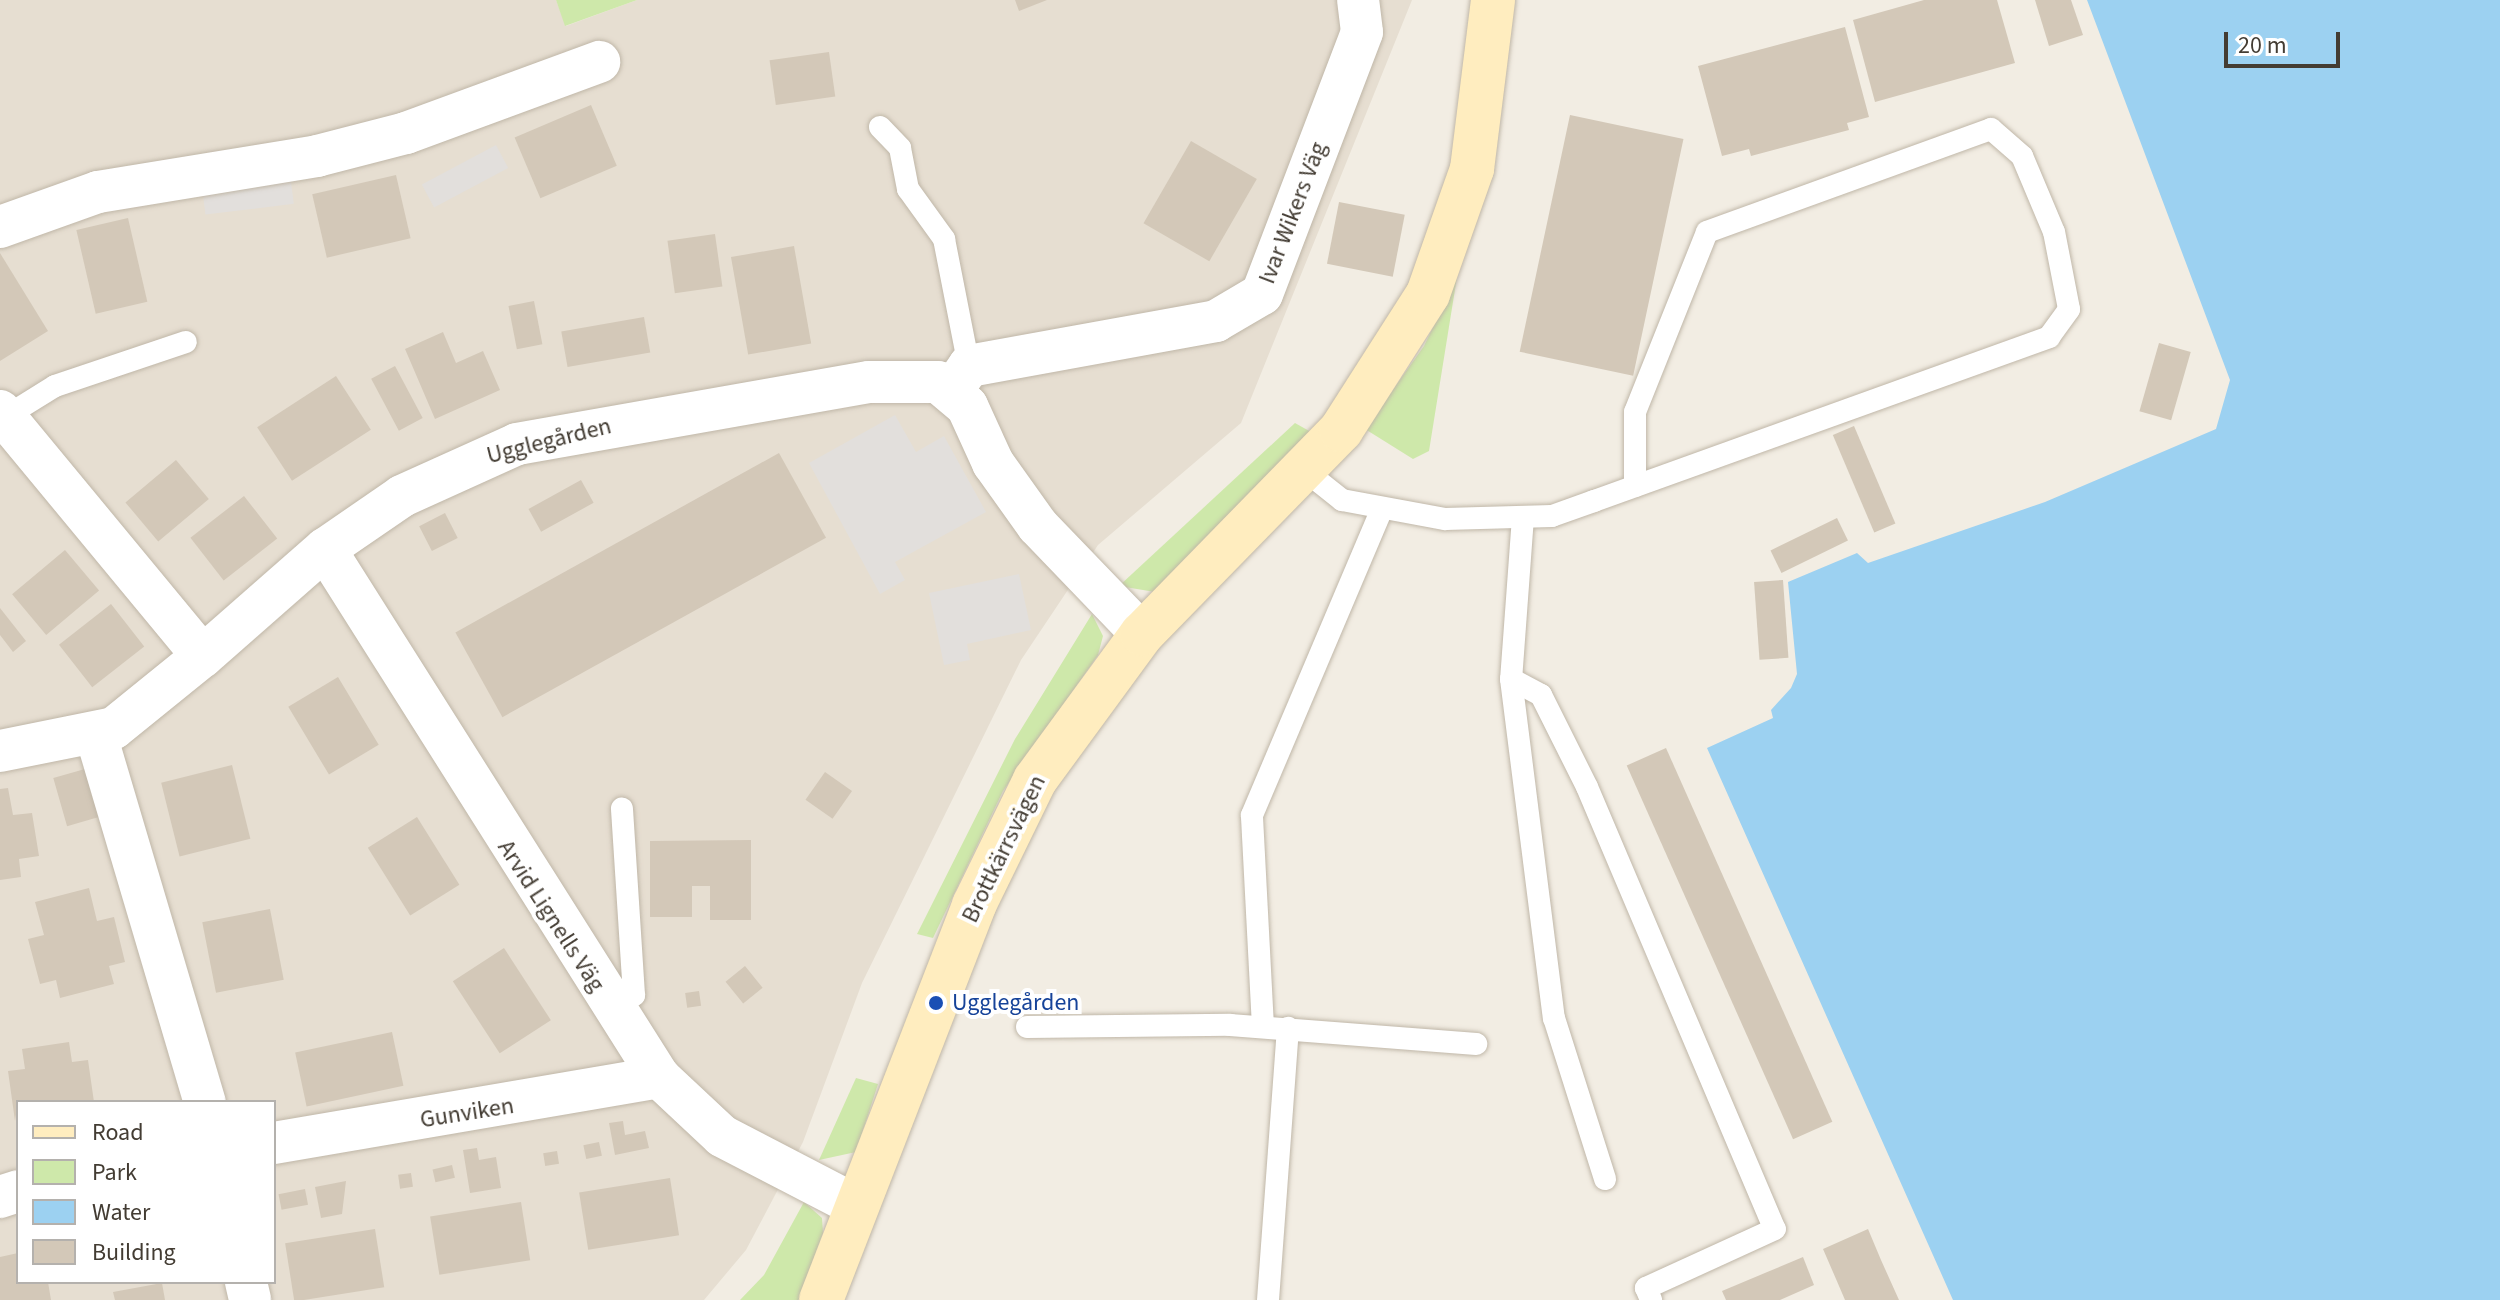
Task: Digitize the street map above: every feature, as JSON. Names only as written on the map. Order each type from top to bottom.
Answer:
[{"type":"street","name":"Ivar Wikers Väg","points":[[961,377],[1216,321],[1262,294],[1362,32],[1358,0]]},
{"type":"street","name":"Brottkärrsvägen","points":[[821,1300],[855,1205],[1002,846],[1063,736],[1142,634],[1341,430],[1391,357],[1450,238],[1472,169],[1493,0]]},
{"type":"street","points":[[0,227],[98,192],[317,156],[406,133],[599,62]]},
{"type":"street","name":"Ugglegården","points":[[203,656],[325,549],[402,496],[517,444],[882,380],[961,377]]},
{"type":"street","points":[[961,377],[1018,501],[1142,634]]},
{"type":"street","points":[[0,751],[96,735],[137,714],[203,656],[2,414]]},
{"type":"street","name":"Arvid Lignells Väg","points":[[325,549],[611,1009],[659,1077],[722,1136],[855,1205]]},
{"type":"street","points":[[96,735],[204,1100]]},
{"type":"street","name":"Gunviken","points":[[276,1143],[659,1077]]},
{"type":"lane","points":[[880,127],[900,148],[908,189],[944,239],[961,377]]},
{"type":"lane","points":[[1303,469],[1342,500],[1382,508],[1445,519],[1552,516],[2049,337],[2069,309],[2054,232],[2022,156],[1991,129],[1707,232],[1635,412],[1635,486]]},
{"type":"lane","points":[[2,414],[55,386],[186,342]]},
{"type":"lane","points":[[1263,1027],[1252,815],[1382,508]]},
{"type":"lane","points":[[1523,517],[1511,679],[1554,1018],[1605,1179]]},
{"type":"lane","points":[[1511,679],[1541,695],[1587,787],[1775,1229],[1646,1288],[1651,1300]]},
{"type":"lane","points":[[611,1009],[634,995],[622,808]]},
{"type":"lane","points":[[1027,1027],[1263,1027],[1476,1044]]},
{"type":"lane","points":[[1268,1300],[1288,1028]]},
{"type":"shaded area","points":[[0,0],[556,0],[566,26],[637,0],[1412,0],[1241,423],[1098,545],[1021,660],[862,983],[803,1142],[746,1250],[704,1300],[0,1300]]},
{"type":"shaded area","points":[[496,145],[508,168],[434,207],[422,184]]},
{"type":"shaded area","points":[[290,173],[294,204],[205,215],[202,184]]},
{"type":"shaded area","points":[[895,415],[916,452],[944,436],[986,512],[895,562],[905,580],[880,594],[809,463]]},
{"type":"shaded area","points":[[1019,574],[1031,630],[967,644],[970,660],[944,665],[929,593]]},
{"type":"green space","points":[[556,0],[637,0],[565,26]]},
{"type":"green space","points":[[1457,277],[1429,451],[1413,459],[1365,429],[1424,346]]},
{"type":"green space","points":[[1295,423],[1311,432],[1155,592],[1119,586]]},
{"type":"green space","points":[[1092,614],[1103,636],[1098,655],[1003,791],[933,938],[917,934],[1015,739]]},
{"type":"green space","points":[[856,1078],[878,1084],[856,1152],[819,1160]]},
{"type":"green space","points":[[804,1202],[822,1218],[823,1233],[799,1300],[740,1300],[764,1275]]},
{"type":"water","points":[[2087,0],[2500,0],[2500,1300],[1953,1300],[1707,748],[1773,718],[1771,710],[1791,688],[1797,674],[1788,582],[1857,553],[1868,563],[2045,502],[2216,429],[2230,380]]},
{"type":"building","points":[[1015,0],[1047,0],[1019,11]]},
{"type":"building","points":[[1924,0],[1997,0],[2015,63],[1875,102],[1853,20]]},
{"type":"building","points":[[2035,0],[2071,0],[2083,35],[2049,46]]},
{"type":"building","points":[[1845,27],[1869,117],[1847,123],[1849,130],[1751,156],[1749,149],[1722,156],[1698,66]]},
{"type":"building","points":[[829,52],[835,97],[776,105],[770,60]]},
{"type":"building","points":[[591,105],[617,166],[540,198],[515,137]]},
{"type":"building","points":[[1570,115],[1683,139],[1633,376],[1520,352]]},
{"type":"building","points":[[1191,141],[1257,179],[1209,261],[1144,223]]},
{"type":"building","points":[[396,175],[411,238],[327,258],[312,194]]},
{"type":"building","points":[[1339,202],[1405,215],[1393,277],[1327,264]]},
{"type":"building","points":[[128,218],[147,302],[96,314],[76,230]]},
{"type":"building","points":[[715,234],[722,286],[675,293],[667,241]]},
{"type":"building","points":[[794,246],[811,343],[748,355],[731,257]]},
{"type":"building","points":[[0,253],[48,331],[0,361]]},
{"type":"building","points":[[534,301],[542,344],[517,349],[508,306]]},
{"type":"building","points":[[644,317],[650,352],[568,367],[561,332]]},
{"type":"building","points":[[443,332],[456,363],[483,351],[500,390],[435,419],[405,349]]},
{"type":"building","points":[[2159,343],[2191,352],[2171,420],[2139,411]]},
{"type":"building","points":[[395,366],[423,418],[399,431],[371,379]]},
{"type":"building","points":[[336,376],[371,430],[292,481],[257,427]]},
{"type":"building","points":[[1854,426],[1895,524],[1874,533],[1833,435]]},
{"type":"building","points":[[779,453],[826,538],[502,717],[455,632]]},
{"type":"building","points":[[176,460],[209,499],[158,541],[125,502]]},
{"type":"building","points":[[581,480],[594,503],[541,532],[529,509]]},
{"type":"building","points":[[244,496],[277,539],[224,580],[190,538]]},
{"type":"building","points":[[445,513],[458,538],[432,551],[419,526]]},
{"type":"building","points":[[1837,518],[1848,540],[1781,573],[1770,550]]},
{"type":"building","points":[[65,550],[99,591],[46,635],[12,594]]},
{"type":"building","points":[[1783,580],[1788,658],[1760,660],[1754,582]]},
{"type":"building","points":[[111,604],[144,647],[92,687],[59,645]]},
{"type":"building","points":[[0,608],[26,641],[13,652],[0,635]]},
{"type":"building","points":[[338,677],[379,745],[329,775],[288,707]]},
{"type":"building","points":[[1666,748],[1832,1122],[1793,1139],[1627,765]]},
{"type":"building","points":[[232,765],[250,839],[180,856],[161,783]]},
{"type":"building","points":[[85,769],[99,817],[67,826],[53,778]]},
{"type":"building","points":[[825,772],[852,791],[833,819],[805,800]]},
{"type":"building","points":[[8,788],[13,815],[32,813],[39,856],[19,859],[21,877],[0,880],[0,789]]},
{"type":"building","points":[[417,817],[459,885],[410,916],[368,848]]},
{"type":"building","points":[[751,840],[751,920],[710,920],[710,886],[692,886],[692,917],[650,917],[650,841]]},
{"type":"building","points":[[89,888],[97,921],[114,917],[125,962],[109,966],[114,984],[60,998],[56,980],[40,984],[28,939],[44,935],[35,902]]},
{"type":"building","points":[[270,909],[284,980],[216,993],[202,922]]},
{"type":"building","points":[[504,948],[551,1020],[500,1053],[453,981]]},
{"type":"building","points":[[745,966],[763,988],[743,1003],[726,982]]},
{"type":"building","points":[[699,991],[701,1006],[687,1008],[685,993]]},
{"type":"building","points":[[392,1032],[403,1086],[307,1106],[295,1053]]},
{"type":"building","points":[[69,1042],[72,1062],[88,1060],[94,1100],[16,1100],[15,1121],[8,1071],[25,1069],[22,1049]]},
{"type":"building","points":[[623,1121],[625,1135],[645,1131],[649,1148],[615,1155],[609,1123]]},
{"type":"building","points":[[599,1142],[602,1156],[586,1159],[583,1145]]},
{"type":"building","points":[[477,1148],[479,1160],[496,1157],[501,1188],[470,1193],[463,1150]]},
{"type":"building","points":[[557,1151],[559,1164],[545,1166],[543,1153]]},
{"type":"building","points":[[452,1165],[455,1178],[435,1182],[433,1169]]},
{"type":"building","points":[[411,1173],[413,1187],[400,1189],[398,1175]]},
{"type":"building","points":[[670,1178],[679,1235],[588,1250],[579,1192]]},
{"type":"building","points":[[346,1181],[342,1214],[321,1218],[315,1187]]},
{"type":"building","points":[[305,1189],[308,1205],[282,1210],[278,1194]]},
{"type":"building","points":[[521,1202],[530,1260],[439,1275],[430,1216]]},
{"type":"building","points":[[375,1229],[384,1287],[294,1300],[285,1243]]},
{"type":"building","points":[[1868,1229],[1899,1300],[1845,1300],[1823,1249]]},
{"type":"building","points":[[16,1253],[16,1284],[48,1284],[51,1300],[0,1300],[0,1257]]},
{"type":"building","points":[[1803,1257],[1814,1285],[1780,1300],[1726,1300],[1722,1291]]},
{"type":"building","points":[[162,1284],[165,1300],[115,1300],[113,1292]]},
{"type":"place","name":"Ugglegården","points":[[936,1003]]}]
